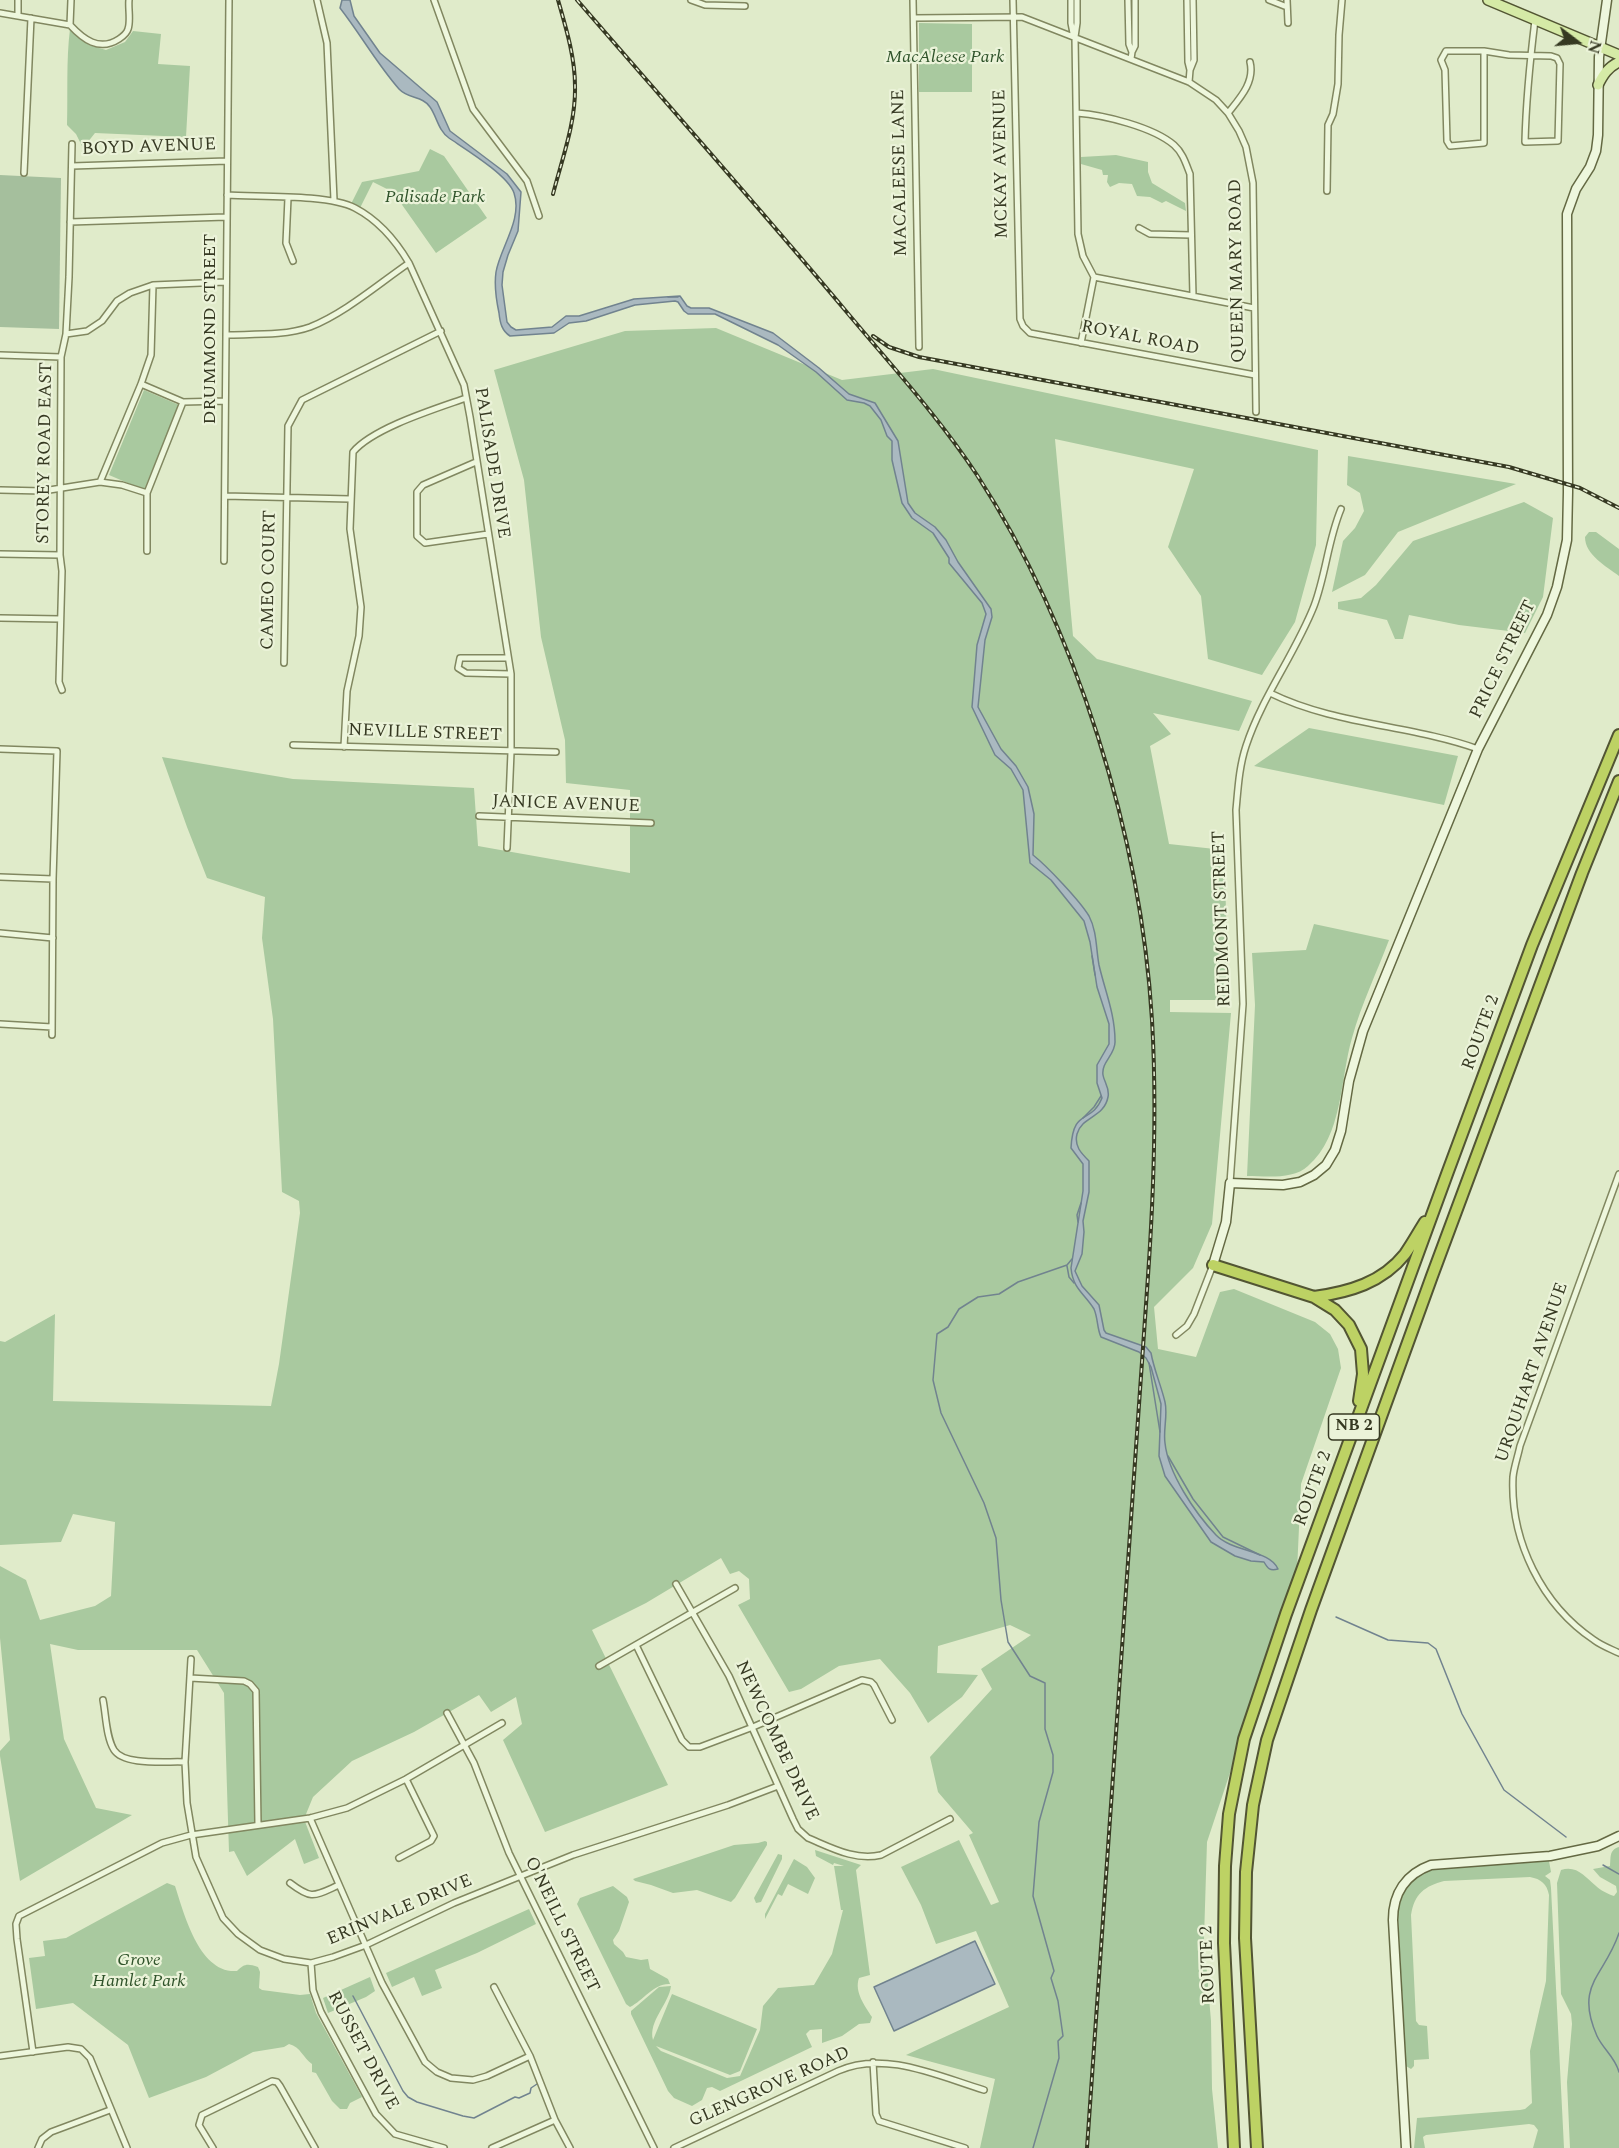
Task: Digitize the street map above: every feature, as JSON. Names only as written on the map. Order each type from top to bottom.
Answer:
[{"type":"highway","name":"ROUTE 2","points":[[1234,2148],[1224,1943],[1225,1866],[1229,1814],[1248,1728],[1286,1614],[1532,945],[1619,735]]},
{"type":"highway","name":"ROUTE 2","points":[[1257,2148],[1245,1938],[1246,1872],[1253,1805],[1267,1740],[1311,1610],[1432,1276],[1582,873],[1619,780]]},
{"type":"highway","points":[[1314,1297],[1342,1293],[1364,1286],[1388,1271],[1405,1254],[1425,1222],[1447,1174]]},
{"type":"highway","points":[[1213,1265],[1314,1297],[1335,1310],[1349,1325],[1361,1349],[1363,1374],[1343,1459]]},
{"type":"main road","points":[[1488,0],[1619,55]]},
{"type":"main road","points":[[1598,86],[1609,68],[1619,62]]},
{"type":"street","points":[[18,0],[18,16]]},
{"type":"street","points":[[70,25],[71,0]]},
{"type":"street","points":[[0,13],[70,25],[91,43],[102,45],[113,43],[123,37],[128,28],[129,0]]},
{"type":"street","name":"DRUMMOND STREET","points":[[224,561],[229,0]]},
{"type":"street","points":[[317,0],[327,43],[334,200]]},
{"type":"street","points":[[434,0],[473,109],[527,181],[539,216]]},
{"type":"street","points":[[691,0],[705,5],[745,6]]},
{"type":"street","name":"MACALEESE LANE","points":[[913,0],[919,346]]},
{"type":"street","name":"MCKAY AVENUE","points":[[1013,0],[1020,319],[1023,326]]},
{"type":"street","points":[[1071,0],[1077,113],[1078,234],[1083,256],[1094,277],[1081,343]]},
{"type":"street","points":[[1074,37],[1077,23],[1077,0]]},
{"type":"street","points":[[1128,0],[1129,45],[1132,52]]},
{"type":"street","points":[[1131,59],[1135,46],[1135,0]]},
{"type":"street","points":[[1187,0],[1190,69]]},
{"type":"street","points":[[1189,82],[1190,69],[1194,60],[1193,0]]},
{"type":"street","points":[[1269,0],[1287,7]]},
{"type":"street","points":[[1287,0],[1288,23]]},
{"type":"street","points":[[1327,191],[1328,125],[1333,114],[1338,84],[1342,0]]},
{"type":"street","name":"PRICE STREET","points":[[1230,1183],[1283,1185],[1300,1182],[1314,1175],[1326,1165],[1335,1150],[1349,1081],[1363,1031],[1479,749],[1547,615],[1557,587],[1567,540],[1567,214],[1573,195],[1596,152],[1600,48],[1607,0]]},
{"type":"street","name":"QUEEN MARY ROAD","points":[[914,18],[1022,17],[1189,82],[1216,100],[1228,112],[1239,131],[1253,183],[1256,412]]},
{"type":"street","points":[[24,173],[31,18]]},
{"type":"street","points":[[1484,51],[1484,143],[1450,146],[1447,141],[1445,70],[1441,60],[1446,51],[1484,51],[1509,55],[1531,56],[1551,56],[1557,58],[1560,64],[1558,141],[1525,142],[1531,56],[1535,20]]},
{"type":"street","points":[[1228,112],[1239,99],[1249,81],[1252,71],[1250,62]]},
{"type":"street","points":[[1077,113],[1122,121],[1158,135],[1174,145],[1183,156],[1190,174],[1193,296]]},
{"type":"street","name":"STOREY ROAD EAST","points":[[62,690],[59,682],[62,571],[60,555],[61,357],[66,334],[72,144]]},
{"type":"street","name":"BOYD AVENUE","points":[[72,166],[227,161]]},
{"type":"street","name":"PALISADE DRIVE","points":[[227,195],[334,200],[355,208],[379,224],[399,247],[441,331],[464,385],[511,674],[507,848]]},
{"type":"street","points":[[288,198],[286,243],[293,261]]},
{"type":"street","points":[[70,222],[226,217]]},
{"type":"street","points":[[1139,228],[1150,234],[1191,235]]},
{"type":"street","points":[[226,335],[288,332],[309,327],[336,313],[409,263]]},
{"type":"street","points":[[1094,277],[1254,308]]},
{"type":"street","points":[[66,334],[87,331],[102,321],[117,301],[130,292],[153,285],[225,282]]},
{"type":"street","points":[[100,482],[151,355],[153,285]]},
{"type":"street","name":"ROYAL ROAD","points":[[1023,326],[1030,333],[1255,375]]},
{"type":"street","name":"CAMEO COURT","points":[[284,663],[288,426],[302,400],[441,331]]},
{"type":"street","points":[[0,355],[61,357]]},
{"type":"street","points":[[141,384],[183,402],[225,401]]},
{"type":"street","points":[[344,747],[347,691],[359,636],[361,607],[350,529],[353,452],[360,443],[417,415],[466,398]]},
{"type":"street","points":[[147,551],[147,493],[183,402]]},
{"type":"street","points":[[476,462],[423,485],[417,492],[417,536],[425,543],[488,534]]},
{"type":"street","points":[[0,490],[43,491],[100,482],[122,485],[147,493]]},
{"type":"street","points":[[225,496],[350,499]]},
{"type":"street","name":"REIDMONT STREET","points":[[1176,1335],[1187,1326],[1194,1314],[1213,1265],[1223,1235],[1230,1183],[1243,1004],[1236,810],[1239,779],[1246,747],[1270,693],[1314,607],[1324,578],[1333,528],[1341,509]]},
{"type":"street","points":[[0,554],[60,555]]},
{"type":"street","points":[[0,618],[60,619]]},
{"type":"street","points":[[508,658],[460,658],[458,668],[466,673],[511,674]]},
{"type":"street","points":[[1270,693],[1293,704],[1316,711],[1448,738],[1479,749]]},
{"type":"street","name":"NEVILLE STREET","points":[[293,745],[556,752]]},
{"type":"street","points":[[0,749],[57,751],[52,1035]]},
{"type":"street","name":"JANICE AVENUE","points":[[479,816],[651,823]]},
{"type":"street","points":[[0,877],[53,879]]},
{"type":"street","points":[[0,933],[53,938]]},
{"type":"street","points":[[0,1024],[52,1027]]},
{"type":"street","name":"URQUHART AVENUE","points":[[1619,1174],[1520,1446],[1513,1477],[1517,1528],[1526,1559],[1554,1606],[1594,1641],[1619,1653]]},
{"type":"street","name":"NEWCOMBE DRIVE","points":[[676,1584],[729,1676],[778,1786],[802,1833],[808,1838],[857,1857],[881,1855],[950,1820]]},
{"type":"street","points":[[599,1666],[735,1588]]},
{"type":"street","points":[[636,1645],[685,1744],[689,1747],[700,1747],[753,1727],[862,1680],[874,1685],[892,1720]]},
{"type":"street","name":"ERINVALE DRIVE","points":[[190,1659],[185,1762],[191,1834],[202,1874],[223,1918],[238,1934],[260,1950],[284,1959],[311,1963],[333,1957],[366,1945],[454,1903],[521,1878],[573,1855],[728,1805],[778,1786]]},
{"type":"street","points":[[190,1678],[244,1681],[256,1691],[258,1825]]},
{"type":"street","points":[[103,1700],[114,1751],[127,1760],[185,1762]]},
{"type":"street","name":"O'NEILL STREET","points":[[447,1713],[474,1763],[521,1878],[654,2148]]},
{"type":"street","points":[[33,2052],[17,1939],[16,1924],[20,1916],[152,1848],[191,1834],[310,1818],[347,1808],[406,1779],[464,1743],[502,1723]]},
{"type":"street","points":[[399,1858],[431,1841],[434,1836],[406,1779]]},
{"type":"street","points":[[310,1818],[382,1983],[425,2062],[437,2072],[451,2078],[473,2080],[530,2056]]},
{"type":"street","points":[[1406,2148],[1393,1920],[1395,1902],[1401,1887],[1414,1873],[1431,1865],[1551,1856],[1598,1846],[1619,1836]]},
{"type":"street","points":[[290,1883],[305,1895],[317,1894],[339,1885]]},
{"type":"street","name":"RUSSET DRIVE","points":[[311,1963],[313,1990],[321,2012],[376,2114],[395,2134],[429,2146],[444,2148]]},
{"type":"street","points":[[494,1987],[530,2056],[555,2120],[570,2148]]},
{"type":"street","points":[[0,2056],[68,2047],[81,2049],[90,2058],[127,2148]]},
{"type":"street","points":[[873,2062],[876,2114],[879,2121],[965,2148]]},
{"type":"street","name":"GLENGROVE ROAD","points":[[674,2148],[846,2067],[873,2062],[892,2063],[984,2090]]},
{"type":"street","points":[[213,2148],[200,2128],[199,2122],[202,2115],[272,2081],[277,2082],[280,2086],[315,2148]]},
{"type":"street","points":[[38,2148],[42,2139],[51,2132],[110,2110]]},
{"type":"street","points":[[492,2148],[555,2120]]},
{"type":"green space","name":"MacAleese Park","points":[[919,23],[972,24],[972,92],[919,92]]},
{"type":"green space","points":[[70,29],[89,45],[106,50],[125,42],[133,31],[161,34],[158,64],[190,66],[186,137],[95,133],[83,148],[76,134],[67,125]]},
{"type":"green space","name":"Palisade Park","points":[[430,149],[444,156],[487,218],[436,253],[393,192],[373,182],[360,208],[351,204],[362,182],[419,171]]},
{"type":"green space","points":[[1116,155],[1148,162],[1148,172],[1152,183],[1185,203],[1186,211],[1166,201],[1162,203],[1150,197],[1137,196],[1132,184],[1119,183],[1110,187],[1107,182],[1108,175],[1103,175],[1102,170],[1081,164],[1081,157]]},
{"type":"green space","points":[[0,175],[61,178],[59,329],[0,327]]},
{"type":"green space","points":[[716,328],[842,380],[933,369],[1318,450],[1316,545],[1295,622],[1262,675],[1208,659],[1201,596],[1168,547],[1194,469],[1055,439],[1073,636],[1097,659],[1252,701],[1239,731],[1153,713],[1171,734],[1150,746],[1169,844],[1224,850],[1229,1000],[1170,1000],[1170,1012],[1231,1013],[1212,1224],[1193,1268],[1154,1307],[1158,1349],[1196,1357],[1220,1292],[1234,1289],[1315,1322],[1330,1334],[1338,1349],[1341,1368],[1301,1484],[1297,1571],[1207,1842],[1204,1938],[1211,2021],[1212,2089],[1218,2148],[980,2148],[995,2079],[906,2055],[1009,2007],[976,1931],[936,1944],[921,1905],[901,1867],[959,1840],[991,1905],[999,1902],[969,1835],[973,1833],[938,1792],[930,1757],[992,1689],[981,1669],[1031,1635],[1010,1625],[938,1646],[937,1673],[978,1675],[962,1697],[928,1723],[910,1693],[880,1659],[839,1666],[801,1689],[789,1692],[738,1605],[750,1599],[749,1579],[739,1571],[730,1574],[721,1558],[646,1603],[592,1630],[668,1785],[545,1832],[503,1740],[522,1724],[516,1697],[491,1712],[479,1695],[414,1732],[352,1761],[313,1797],[304,1819],[319,1858],[304,1864],[295,1839],[247,1876],[234,1851],[229,1852],[224,1693],[197,1650],[78,1650],[50,1644],[64,1739],[96,1808],[132,1815],[20,1881],[0,1756],[0,1751],[10,1740],[0,1638],[0,1566],[26,1580],[40,1620],[95,1606],[111,1596],[115,1522],[73,1514],[61,1542],[0,1545],[0,1341],[5,1342],[55,1314],[53,1401],[271,1406],[300,1213],[299,1201],[282,1192],[273,1019],[262,938],[265,897],[207,878],[162,757],[293,779],[474,788],[478,846],[630,873],[630,790],[566,783],[565,740],[541,637],[524,480],[494,370],[625,331]]},
{"type":"green space","points":[[144,390],[179,405],[144,490],[109,475]]},
{"type":"green space","points":[[1348,456],[1516,484],[1398,532],[1365,575],[1332,592],[1343,541],[1355,528],[1364,511],[1360,493],[1347,485]]},
{"type":"green space","points":[[1524,502],[1553,518],[1543,597],[1525,633],[1459,625],[1409,615],[1403,639],[1395,639],[1387,620],[1338,609],[1338,602],[1361,598],[1376,585],[1413,541]]},
{"type":"green space","points":[[1589,532],[1596,532],[1619,549],[1619,576],[1592,555],[1585,537]]},
{"type":"green space","points":[[1309,728],[1458,756],[1444,805],[1254,766]]},
{"type":"green space","points":[[1314,924],[1389,940],[1364,1001],[1348,1054],[1334,1123],[1319,1154],[1308,1166],[1295,1173],[1279,1176],[1247,1176],[1255,1005],[1252,953],[1306,950]]},
{"type":"green space","points":[[765,1841],[767,1845],[731,1902],[697,1890],[673,1893],[633,1879],[734,1845]]},
{"type":"green space","points":[[1619,1847],[1619,2148],[1570,2148],[1567,2082],[1572,2024],[1571,2014],[1561,1994],[1557,1883],[1561,1870],[1572,1869],[1614,1896],[1617,1892],[1616,1886],[1600,1877],[1593,1869],[1610,1866],[1612,1852]]},
{"type":"green space","points":[[815,1850],[861,1865],[856,1870],[870,1975],[859,1978],[858,1988],[861,1999],[872,2017],[870,2023],[859,2024],[842,2036],[822,2043],[822,2029],[810,2030],[806,2034],[812,2047],[720,2091],[712,2087],[707,2088],[702,2100],[692,2106],[674,2098],[668,2091],[631,2011],[659,1987],[671,1986],[653,2026],[653,2040],[672,1994],[757,2029],[740,2071],[730,2075],[656,2046],[661,2051],[727,2078],[740,2076],[760,2030],[763,2006],[778,1988],[814,1985],[832,1954],[843,1910],[841,1910],[834,1866],[844,1866],[834,1863],[833,1865],[816,1856]]},
{"type":"green space","points":[[778,1854],[782,1855],[782,1859],[761,1902],[756,1903],[754,1898]]},
{"type":"green space","points":[[794,1859],[807,1867],[815,1878],[808,1894],[788,1884],[782,1896],[778,1894],[765,1919],[765,1914]]},
{"type":"green space","points":[[1549,1861],[1551,1872],[1545,1876],[1550,1880],[1551,1888],[1564,2148],[1533,2148],[1538,2130],[1534,2125],[1529,2124],[1426,2135],[1423,2137],[1425,2148],[1414,2148],[1417,2118],[1520,2110],[1532,2103],[1530,2051],[1546,1981],[1549,1895],[1543,1883],[1530,1877],[1444,1881],[1431,1885],[1418,1896],[1411,1915],[1416,2021],[1419,2025],[1427,2026],[1429,2059],[1414,2060],[1414,2066],[1411,2069],[1406,2066],[1398,1915],[1402,1898],[1408,1886],[1417,1877],[1440,1868]]},
{"type":"green space","name":"Grove Hamlet Park","points":[[167,1883],[175,1886],[195,1940],[213,1963],[224,1969],[237,1971],[246,1965],[258,1967],[259,1988],[262,1990],[300,1995],[310,1994],[316,2013],[362,2097],[350,2103],[347,2109],[340,2109],[332,2101],[316,2073],[312,2072],[312,2064],[289,2044],[284,2047],[253,2052],[206,2077],[149,2098],[128,2045],[73,2003],[36,2009],[29,1958],[45,1956],[43,1941],[66,1938]]},
{"type":"green space","points":[[613,1886],[627,1897],[629,1902],[619,1931],[613,1940],[614,1944],[626,1957],[648,1959],[650,1969],[668,1979],[670,1984],[659,1986],[630,2007],[626,2004],[577,1904],[580,1898]]},
{"type":"green space","points":[[529,1909],[536,1924],[477,1953],[435,1970],[442,1988],[422,1996],[414,1977],[392,1987],[386,1973]]},
{"type":"green space","points":[[370,1977],[375,1991],[328,2013],[323,1998]]},
{"type":"shaded area","points":[[342,0],[350,0],[354,16],[380,53],[437,102],[450,131],[507,174],[521,192],[518,231],[508,255],[502,285],[507,322],[511,327],[516,330],[552,327],[566,316],[579,316],[634,299],[680,296],[691,308],[709,308],[773,333],[849,394],[875,403],[898,441],[908,503],[915,513],[935,527],[946,540],[958,562],[991,609],[992,617],[985,640],[978,707],[1001,749],[1016,766],[1028,787],[1034,814],[1033,855],[1063,884],[1085,910],[1092,922],[1095,934],[1099,965],[1113,1021],[1115,1046],[1103,1070],[1108,1091],[1106,1104],[1083,1124],[1076,1138],[1077,1146],[1089,1161],[1089,1192],[1083,1221],[1082,1254],[1075,1271],[1082,1286],[1099,1305],[1106,1333],[1146,1347],[1151,1353],[1165,1402],[1167,1455],[1191,1504],[1223,1541],[1267,1558],[1278,1569],[1270,1569],[1264,1562],[1235,1556],[1211,1542],[1165,1476],[1159,1456],[1161,1404],[1151,1367],[1139,1352],[1101,1337],[1094,1309],[1074,1281],[1071,1268],[1083,1191],[1083,1164],[1071,1148],[1072,1135],[1079,1121],[1098,1106],[1102,1098],[1097,1083],[1097,1065],[1109,1044],[1109,1024],[1097,987],[1090,942],[1084,921],[1051,880],[1030,863],[1023,790],[1011,769],[995,755],[972,707],[977,645],[986,614],[982,603],[949,563],[949,558],[933,533],[912,518],[902,503],[892,460],[892,441],[887,436],[881,420],[870,406],[847,400],[816,372],[778,345],[715,314],[688,314],[675,301],[635,305],[586,321],[569,323],[554,333],[510,336],[507,334],[500,320],[495,277],[516,213],[514,193],[504,178],[445,135],[427,103],[399,89],[340,8]]},
{"type":"shaded area","points":[[975,1941],[995,1984],[894,2031],[874,1987]]},
{"type":"waterway","points":[[668,297],[678,297]]},
{"type":"waterway","points":[[1092,956],[1095,975]]},
{"type":"waterway","points":[[1083,1118],[1101,1096]]},
{"type":"waterway","points":[[1078,1222],[1077,1215],[1081,1203]]},
{"type":"waterway","points":[[1067,1265],[1072,1259]]},
{"type":"waterway","points":[[1033,2148],[1059,2058],[1058,2041],[1063,2036],[1058,2001],[1051,1978],[1054,1971],[1033,1896],[1039,1822],[1053,1772],[1053,1755],[1045,1729],[1045,1683],[1030,1676],[1008,1642],[1001,1600],[996,1538],[984,1503],[941,1413],[933,1380],[937,1334],[948,1327],[959,1309],[978,1297],[999,1294],[1018,1282],[1067,1265]]},
{"type":"waterway","points":[[1067,1266],[1069,1277],[1074,1283]]},
{"type":"waterway","points":[[1149,1363],[1160,1432]]},
{"type":"waterway","points":[[1168,1456],[1193,1499],[1223,1537],[1260,1555]]},
{"type":"waterway","points":[[1336,1617],[1388,1640],[1428,1643],[1436,1649],[1462,1714],[1504,1790],[1566,1837]]},
{"type":"waterway","points":[[1603,1865],[1619,1874]]},
{"type":"waterway","points":[[1619,1933],[1594,1981],[1589,2004],[1597,2036],[1615,2062],[1619,2072]]},
{"type":"waterway","points":[[353,1996],[403,2091],[417,2102],[474,2118],[515,2097],[519,2098],[530,2093],[531,2088],[537,2084]]},
{"type":"railway","points":[[553,194],[568,140],[575,100],[572,53],[558,0]]},
{"type":"railway","points":[[577,0],[896,370],[930,411],[977,475],[1013,535],[1045,599],[1098,737],[1118,808],[1134,879],[1145,950],[1154,1052],[1154,1148],[1148,1276],[1087,2148]]},
{"type":"railway","points":[[873,336],[889,347],[919,357],[1509,467],[1580,488],[1619,508]]}]
